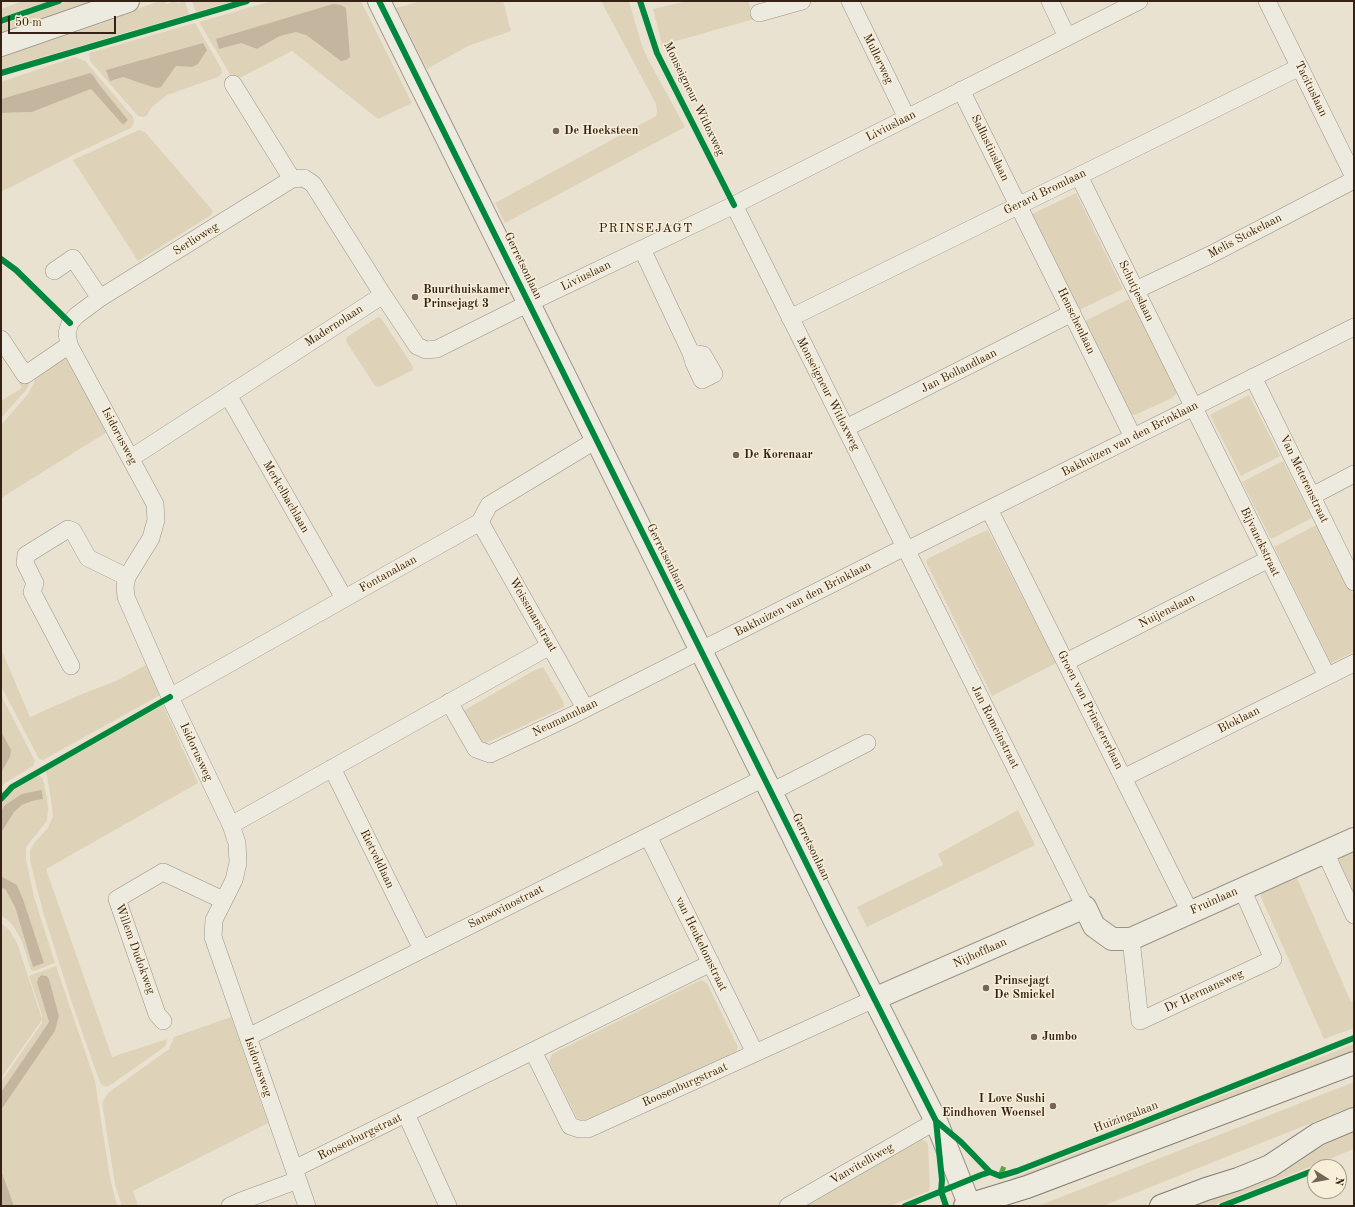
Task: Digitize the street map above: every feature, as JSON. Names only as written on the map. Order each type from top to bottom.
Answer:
[{"type":"street","points":[[1,45],[128,1]]},
{"type":"street","name":"Gerretsonlaan","points":[[379,1],[874,999],[936,1121],[963,1160],[973,1178],[974,1205]]},
{"type":"street","points":[[759,13],[802,1]]},
{"type":"street","name":"Mullerweg","points":[[850,1],[907,118]]},
{"type":"street","points":[[1050,1],[1067,37]]},
{"type":"street","name":"Liviuslaan","points":[[529,303],[734,205],[1139,1]]},
{"type":"street","name":"Tacituslaan","points":[[1267,1],[1354,179]]},
{"type":"street","name":"Gerard Bromlaan","points":[[790,318],[1300,67]]},
{"type":"street","points":[[234,84],[292,179],[304,178],[313,184],[417,346],[426,350],[437,349],[529,303]]},
{"type":"street","name":"Sallustiuslaan","points":[[961,90],[1018,206]]},
{"type":"street","name":"Schutjeslaan","points":[[1079,176],[1194,407]]},
{"type":"street","name":"Serlioweg","points":[[76,316],[100,298],[292,179]]},
{"type":"street","name":"Melis Stokelaan","points":[[1136,290],[1210,255],[1354,179]]},
{"type":"street","name":"Monseigneur Witloxweg","points":[[734,205],[906,549]]},
{"type":"street","name":"Henschenlaan","points":[[1018,206],[1132,437]]},
{"type":"street","points":[[642,249],[692,353]]},
{"type":"street","points":[[54,271],[73,258],[100,298]]},
{"type":"street","name":"Madernolaan","points":[[131,458],[383,295]]},
{"type":"street","name":"Jan Bollandlaan","points":[[846,428],[1072,313]]},
{"type":"street","name":"Isidorusweg","points":[[76,316],[70,323],[67,333],[69,345],[155,504],[156,520],[151,538],[127,577],[125,587],[126,597],[170,697],[231,825],[237,843],[238,863],[234,880],[214,920],[213,937],[307,1206]]},
{"type":"street","name":"Bakhuizen van den Brinklaan","points":[[701,650],[989,509],[1354,327]]},
{"type":"street","points":[[1,339],[25,374],[69,345]]},
{"type":"street","name":"Van Meterenstraat","points":[[1253,377],[1354,582]]},
{"type":"street","name":"Merkelbachlaan","points":[[228,395],[344,598]]},
{"type":"street","name":"Bijvanckstraat","points":[[1194,407],[1327,676]]},
{"type":"street","points":[[480,522],[488,505],[596,440]]},
{"type":"street","points":[[1312,496],[1354,474]]},
{"type":"street","name":"Groen van Prinstererlaan","points":[[989,509],[1190,912]]},
{"type":"street","name":"Fontanalaan","points":[[170,697],[480,522]]},
{"type":"street","name":"Weissmanstraat","points":[[480,522],[585,708]]},
{"type":"street","points":[[71,666],[32,592],[35,583],[25,563],[26,555],[68,530],[73,531],[88,558],[127,577]]},
{"type":"street","name":"Jan Romeinstraat","points":[[906,549],[1085,907]]},
{"type":"street","name":"Nuijenslaan","points":[[1066,662],[1269,559]]},
{"type":"street","points":[[231,825],[550,646]]},
{"type":"street","name":"Neumannlaan","points":[[449,702],[476,749],[490,754],[701,650]]},
{"type":"street","name":"Bloklaan","points":[[1123,778],[1354,663]]},
{"type":"street","points":[[767,785],[867,743]]},
{"type":"street","name":"Rietveldlaan","points":[[332,768],[422,949]]},
{"type":"street","name":"Sansovinostraat","points":[[248,1037],[648,836],[767,785]]},
{"type":"street","name":"van Heukelomstraat","points":[[648,836],[755,1053]]},
{"type":"street","name":"Fruinlaan","points":[[1085,907],[1094,926],[1112,939],[1131,939],[1354,839]]},
{"type":"street","points":[[1325,852],[1354,915]]},
{"type":"street","name":"Willem Dudokweg","points":[[163,1021],[157,1014],[117,899],[163,872],[223,900]]},
{"type":"street","name":"Dr Hermansweg","points":[[1131,939],[1140,1021],[1273,959],[1242,889]]},
{"type":"street","name":"Nijhofflaan","points":[[874,999],[1085,907]]},
{"type":"street","name":"Roosenburgstraat","points":[[230,1206],[296,1175],[406,1114],[711,963]]},
{"type":"street","name":"Roosenburgstraat","points":[[533,1051],[570,1126],[579,1129],[588,1128],[874,999]]},
{"type":"street","points":[[974,1205],[1020,1190],[1354,1063]]},
{"type":"street","points":[[406,1114],[448,1206]]},
{"type":"street","points":[[1161,1206],[1270,1166],[1318,1134],[1354,1119]]},
{"type":"street","name":"Vanvitelliweg","points":[[788,1206],[936,1121]]},
{"type":"shaded area","points":[[23,1],[49,1],[1,18],[1,9]]},
{"type":"shaded area","points":[[69,1],[102,1],[1,36],[1,25]]},
{"type":"shaded area","points":[[160,1],[164,1],[166,4],[175,1],[178,3],[185,1],[189,14],[1,69],[1,56]]},
{"type":"shaded area","points":[[192,1],[235,1],[196,12]]},
{"type":"shaded area","points":[[272,1],[361,1],[412,103],[378,119],[292,51],[234,81],[199,22]],"holes":[[[346,8],[346,12],[331,54],[306,35],[296,31],[280,36],[257,49],[241,43]]]},
{"type":"shaded area","points":[[422,1],[503,1],[511,31],[468,46],[427,69],[396,8]]},
{"type":"shaded area","points":[[601,1],[629,1],[642,46],[685,127],[505,223],[495,203],[656,116],[656,104]]},
{"type":"shaded area","points":[[688,1],[748,1],[754,19],[662,45],[653,9]]},
{"type":"shaded area","points":[[333,4],[341,5],[346,8],[350,57],[346,60],[341,61],[306,35],[296,32],[280,36],[257,49],[241,43],[219,49],[216,39]]},
{"type":"shaded area","points":[[195,23],[221,68],[222,73],[218,77],[167,95],[152,107],[144,117],[138,116],[90,61],[89,53]],"holes":[[[203,43],[207,50],[192,67],[176,66],[161,87],[149,86],[123,77]]]},
{"type":"shaded area","points":[[203,43],[207,50],[198,64],[192,67],[176,66],[161,87],[157,88],[149,86],[123,77],[110,81],[106,70]]},
{"type":"shaded area","points":[[75,57],[85,61],[133,117],[134,123],[131,128],[79,152],[1,192],[1,113],[32,112],[91,89],[123,125],[128,120],[90,73],[1,99],[1,82]]},
{"type":"shaded area","points":[[90,73],[128,120],[123,125],[91,89],[32,112],[1,113],[1,99]]},
{"type":"shaded area","points":[[139,130],[145,132],[213,211],[211,215],[138,261],[73,160]]},
{"type":"shaded area","points":[[1076,193],[1123,289],[1077,311],[1030,215]]},
{"type":"shaded area","points":[[1129,299],[1177,387],[1176,394],[1172,398],[1132,415],[1127,411],[1085,321]]},
{"type":"shaded area","points":[[378,317],[381,318],[412,365],[413,370],[379,387],[375,386],[346,341],[347,337]]},
{"type":"shaded area","points":[[67,354],[107,432],[1,498],[1,425],[28,394],[38,371]]},
{"type":"shaded area","points":[[31,375],[27,389],[1,418],[1,401],[22,388],[19,383]]},
{"type":"shaded area","points":[[1249,395],[1280,456],[1241,476],[1210,415]]},
{"type":"shaded area","points":[[1283,461],[1312,518],[1271,539],[1242,482]]},
{"type":"shaded area","points":[[1318,524],[1354,596],[1354,652],[1331,663],[1274,547]]},
{"type":"shaded area","points":[[988,530],[1056,663],[992,696],[926,562],[927,559]]},
{"type":"shaded area","points":[[1,649],[30,717],[116,681],[146,665],[160,695],[43,760],[39,759],[1,686]]},
{"type":"shaded area","points":[[543,667],[563,701],[564,707],[482,745],[463,711],[535,670]]},
{"type":"shaded area","points":[[1,695],[35,761],[33,766],[1,787],[1,773],[10,757],[11,750],[1,731]]},
{"type":"shaded area","points":[[163,705],[198,783],[46,869],[112,1057],[167,1039],[163,1048],[106,1087],[102,1085],[99,1080],[70,997],[44,915],[30,860],[30,850],[34,843],[48,828],[53,816],[46,771]]},
{"type":"shaded area","points":[[1,731],[11,750],[10,757],[1,773]]},
{"type":"shaded area","points":[[39,775],[43,779],[47,799],[47,821],[26,847],[26,860],[34,897],[55,963],[34,971],[31,970],[22,941],[17,932],[11,923],[2,916],[1,888],[5,889],[15,907],[33,966],[43,963],[23,899],[17,885],[1,876],[1,833],[14,812],[22,805],[43,799],[42,791],[1,811],[1,805],[9,794]]},
{"type":"shaded area","points":[[41,790],[43,799],[22,805],[14,812],[1,833],[1,811],[5,805],[22,794]]},
{"type":"shaded area","points":[[1018,810],[1035,845],[867,927],[857,907],[943,865],[938,854]]},
{"type":"shaded area","points":[[1354,852],[1354,901],[1337,864],[1341,858]]},
{"type":"shaded area","points":[[1,876],[17,885],[44,963],[33,967],[15,907],[5,889],[1,888]]},
{"type":"shaded area","points":[[1297,878],[1351,1002],[1354,1001],[1354,1028],[1324,1039],[1261,897],[1261,893]]},
{"type":"shaded area","points":[[1,923],[10,931],[17,943],[42,1019],[29,976],[56,966],[95,1081],[110,1178],[117,1206],[14,1206],[1,1170],[1,1110],[55,1031],[59,1016],[49,979],[47,976],[41,975],[38,977],[37,983],[49,1022],[1,1092],[1,1082],[42,1023],[42,1020],[1,1078]]},
{"type":"shaded area","points":[[41,975],[47,976],[49,979],[59,1016],[55,1031],[1,1110],[1,1092],[49,1022],[37,983],[38,978]]},
{"type":"shaded area","points":[[701,980],[707,983],[738,1047],[736,1053],[583,1121],[577,1118],[549,1062],[552,1054]]},
{"type":"shaded area","points":[[231,1017],[268,1123],[133,1191],[138,1206],[122,1206],[115,1184],[102,1103],[108,1093],[169,1049],[174,1037]]},
{"type":"shaded area","points":[[1354,1044],[1354,1059],[1227,1109],[1173,1119],[1012,1181],[1012,1178]]},
{"type":"shaded area","points":[[1354,1082],[1354,1106],[1103,1206],[1038,1206]]},
{"type":"shaded area","points":[[1354,1126],[1354,1149],[1329,1159],[1307,1159],[1307,1168],[1212,1206],[1180,1206]]},
{"type":"shaded area","points":[[922,1139],[927,1142],[928,1145],[929,1191],[890,1206],[802,1206],[918,1140]]},
{"type":"shaded area","points":[[1,1170],[14,1206],[1,1206]]},
{"type":"marked path","points":[[1000,1176],[1005,1164]]},
{"type":"cycle path","points":[[1,21],[59,1]]},
{"type":"cycle path","points":[[1,73],[247,1]]},
{"type":"cycle path","points":[[379,1],[832,915],[936,1121],[942,1180],[941,1191],[946,1206]]},
{"type":"cycle path","points":[[640,1],[657,53],[734,205]]},
{"type":"cycle path","points":[[1,259],[16,270],[70,323]]},
{"type":"cycle path","points":[[1,799],[12,787],[170,697]]},
{"type":"cycle path","name":"Huizingalaan","points":[[905,1206],[990,1172],[1000,1176],[1017,1171],[1354,1038]]},
{"type":"cycle path","points":[[936,1121],[961,1142],[990,1172]]},
{"type":"cycle path","points":[[1222,1206],[1307,1173]]},
{"type":"place","name":"De Hoeksteen","points":[[556,131]]},
{"type":"place","name":"Buurthuiskamer Prinsejagt 3","points":[[415,297]]},
{"type":"place","name":"De Korenaar","points":[[736,455]]},
{"type":"place","name":"Prinsejagt De Smickel","points":[[986,988]]},
{"type":"place","name":"Jumbo","points":[[1034,1037]]},
{"type":"place","name":"I Love Sushi Eindhoven Woensel","points":[[1053,1106]]},
{"type":"district","name":"PRINSEJAGT","points":[[646,229]]}]
